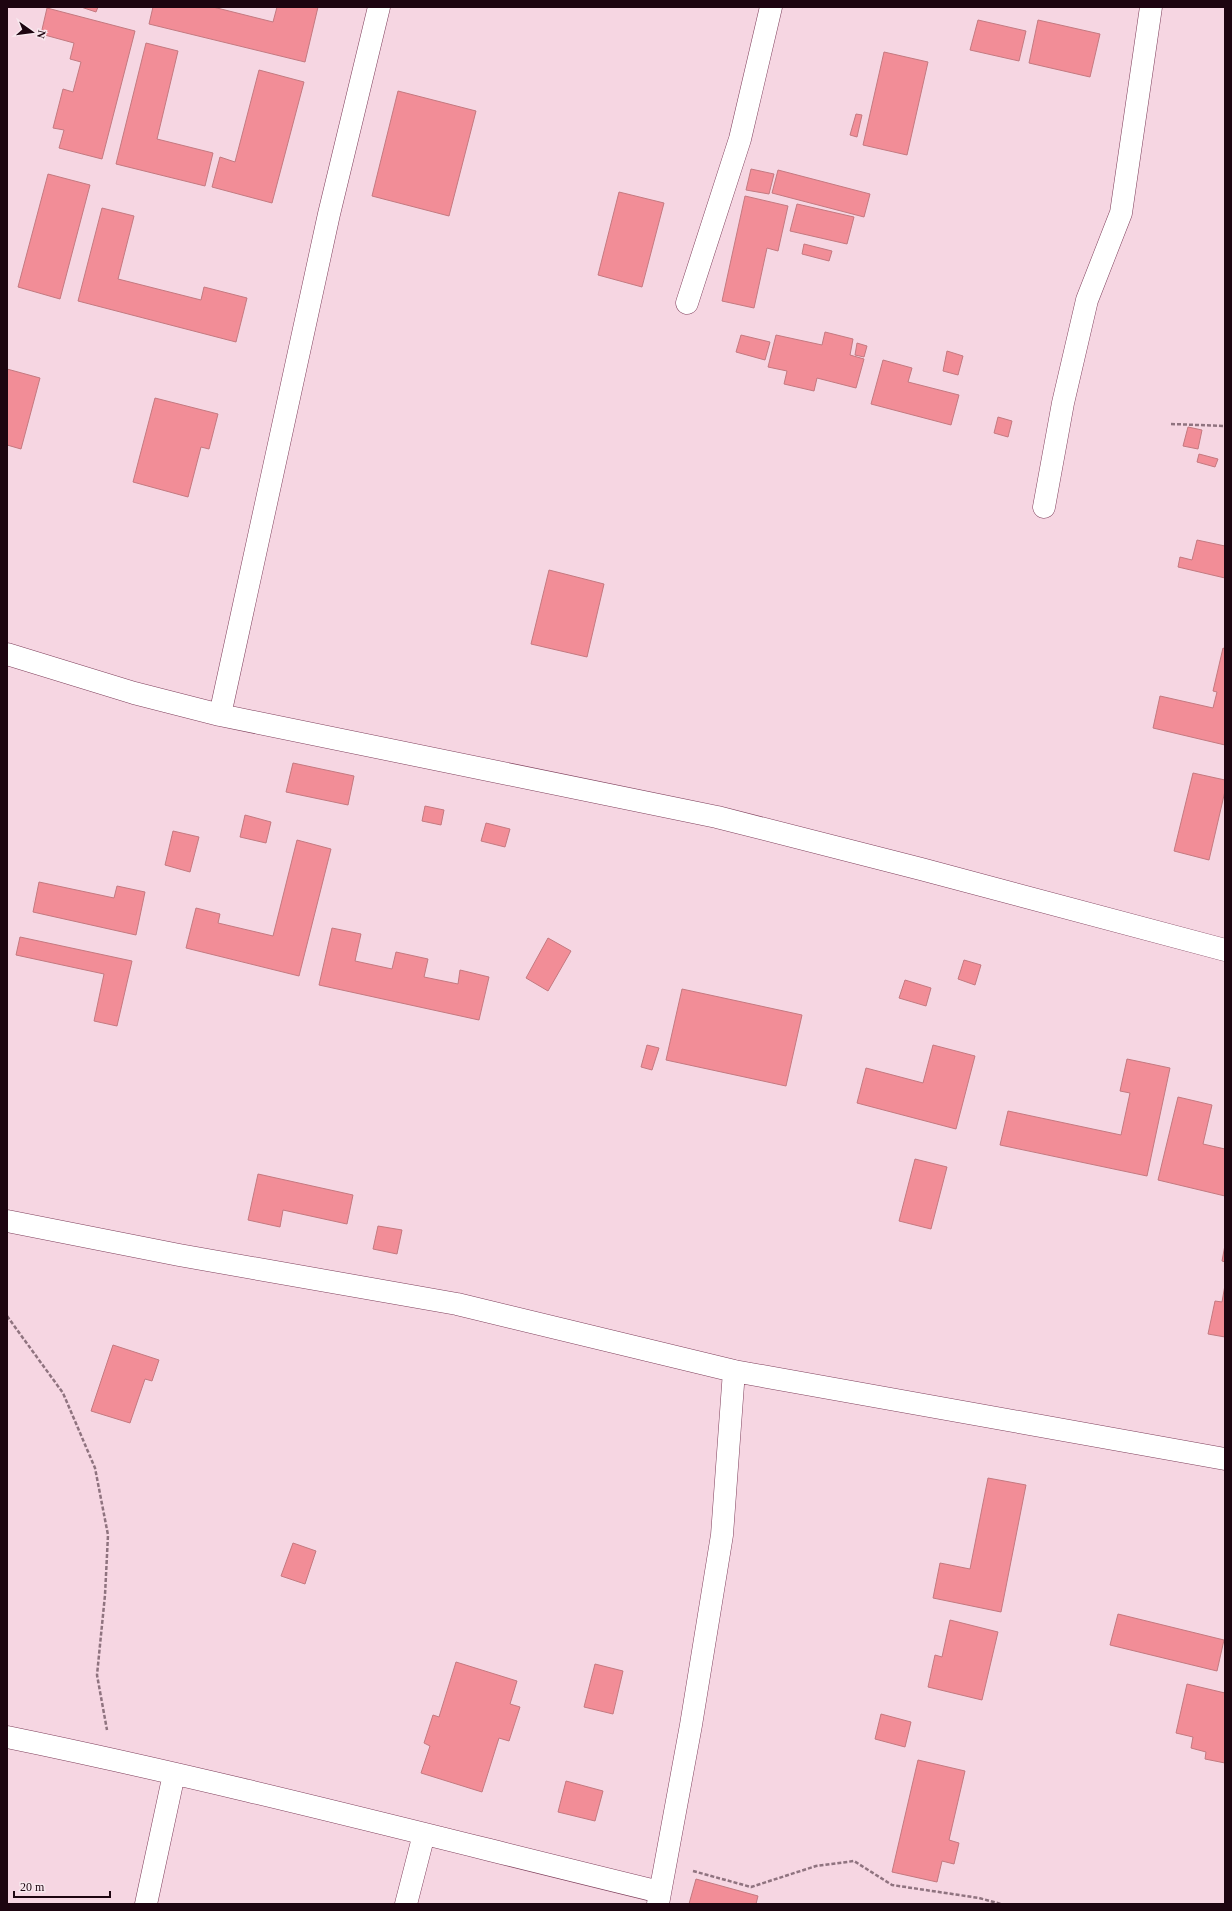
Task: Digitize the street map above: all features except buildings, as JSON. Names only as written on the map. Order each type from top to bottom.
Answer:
[{"type":"street","points":[[220,715],[329,214],[378,7]]},
{"type":"street","points":[[687,303],[740,139],[772,7]]},
{"type":"street","points":[[1044,507],[1063,403],[1087,300],[1122,213],[1151,7]]},
{"type":"street","points":[[7,654],[134,693],[220,715],[717,817],[921,869],[1225,950]]},
{"type":"street","points":[[7,1221],[179,1255],[457,1304],[734,1371],[1225,1458]]},
{"type":"street","points":[[7,1737],[111,1758],[424,1834],[659,1898],[691,1725],[722,1535],[734,1371]]},
{"type":"street","points":[[146,1904],[174,1774]]},
{"type":"street","points":[[406,1904],[424,1834]]},
{"type":"path","points":[[1171,424],[1225,426]]},
{"type":"path","points":[[7,1316],[63,1393],[96,1468],[108,1535],[105,1596],[98,1675],[111,1758]]},
{"type":"path","points":[[665,1863],[751,1887],[816,1866],[854,1861],[892,1885],[979,1898],[1001,1904]]}]
